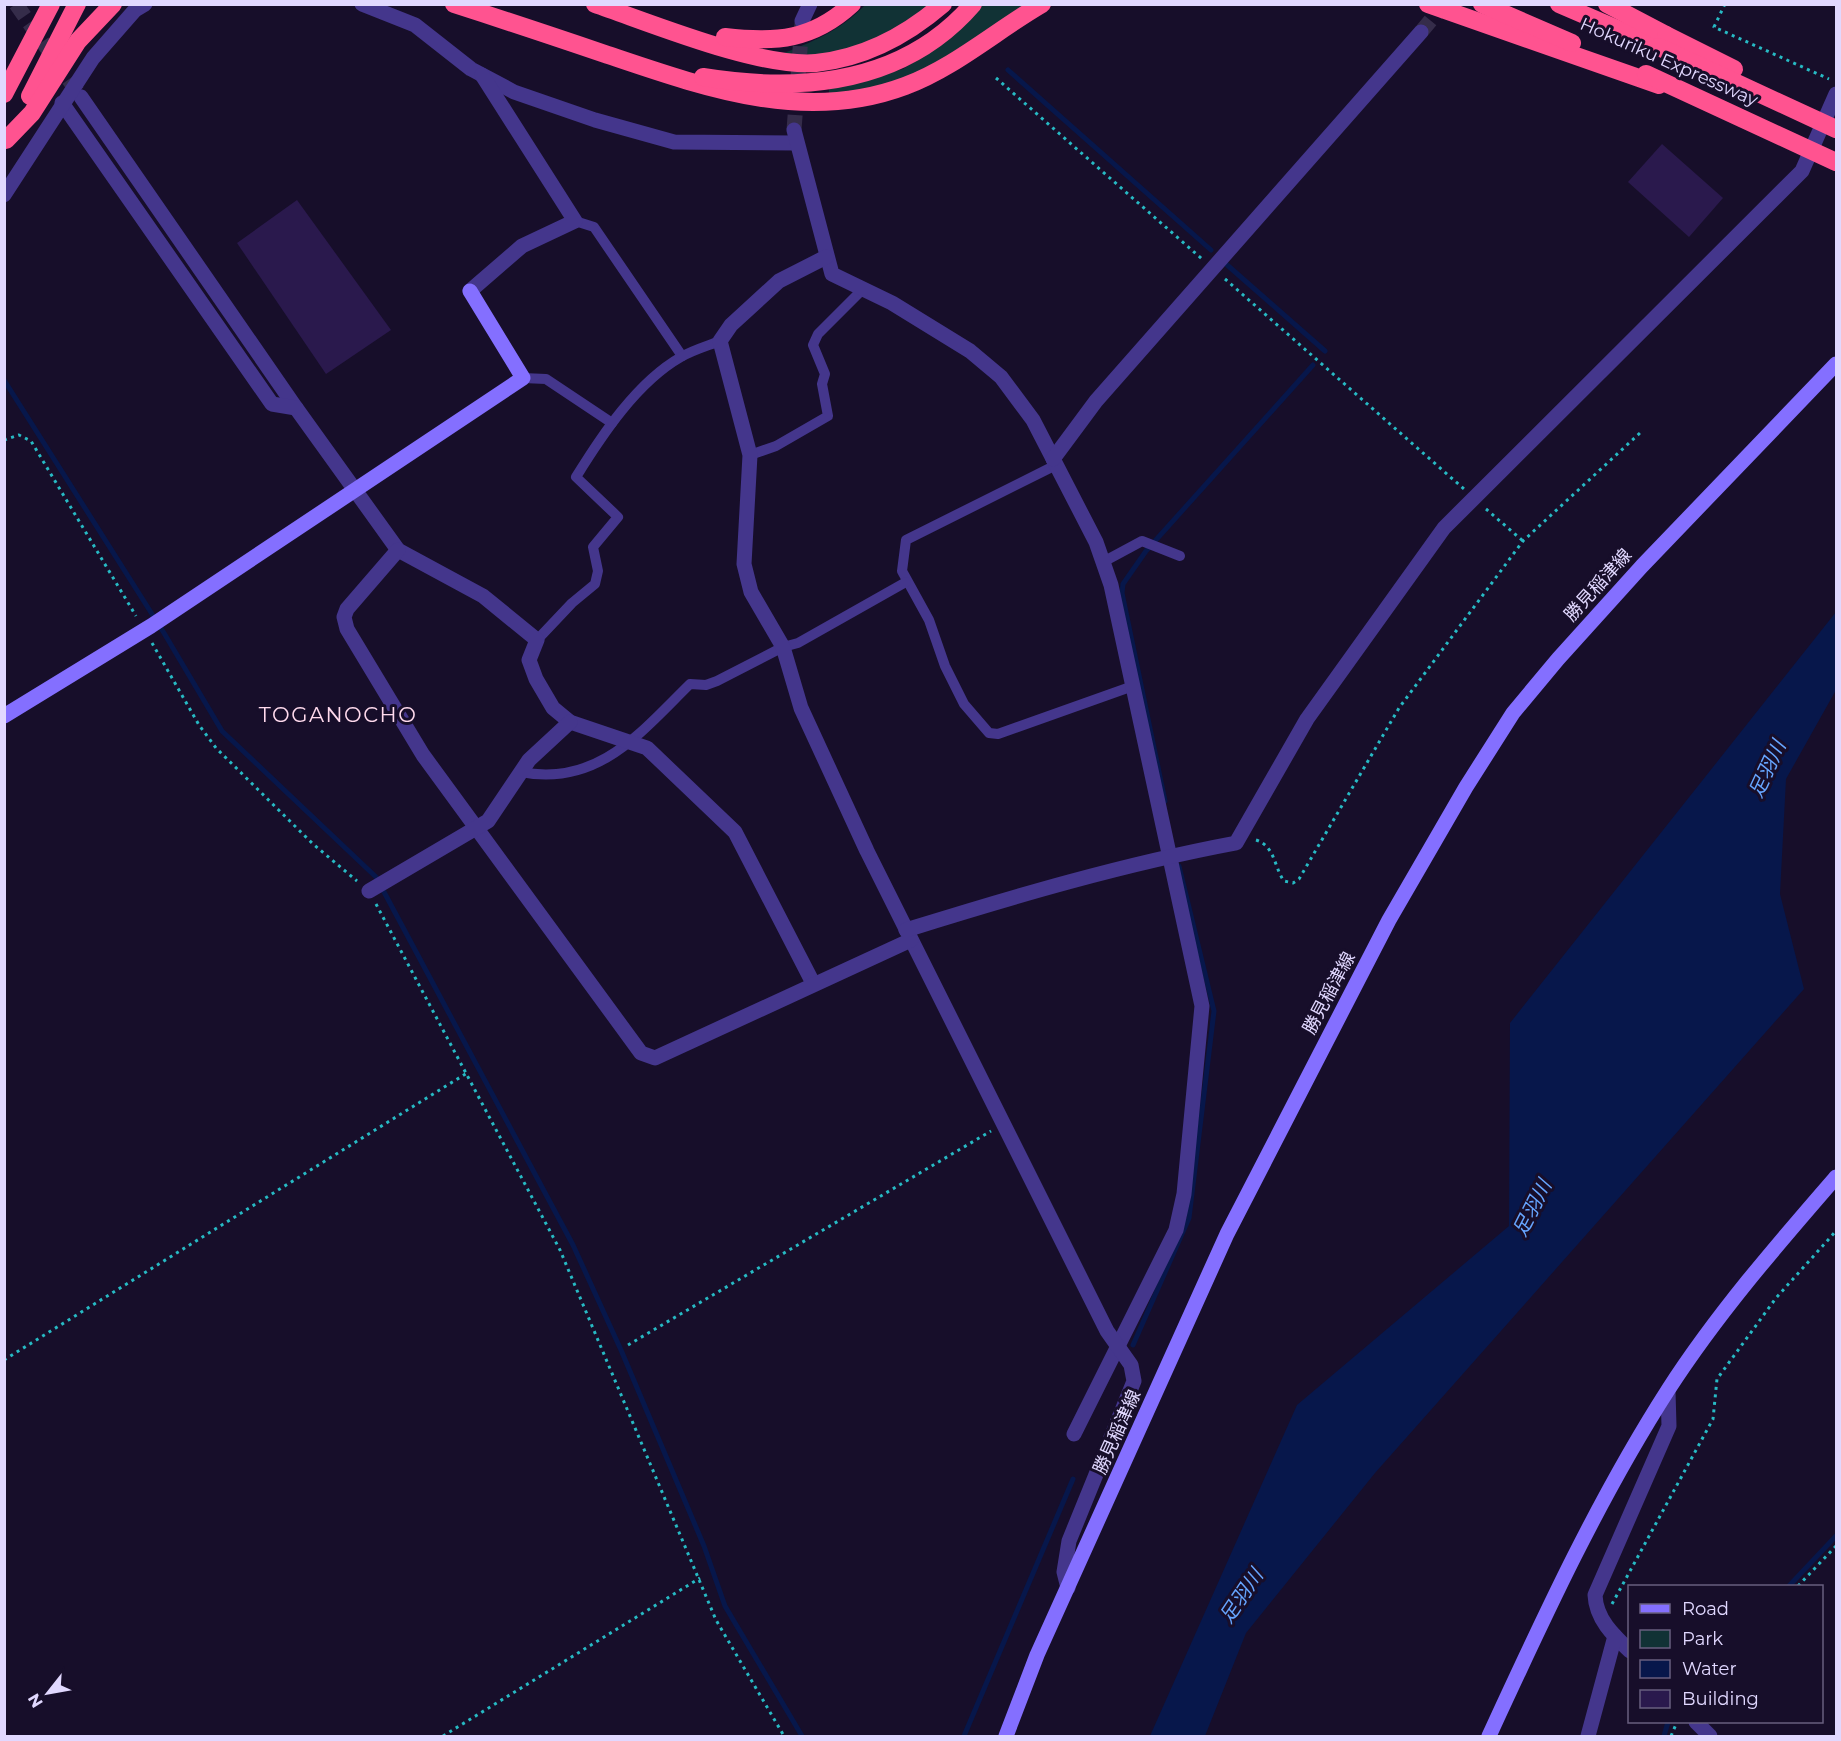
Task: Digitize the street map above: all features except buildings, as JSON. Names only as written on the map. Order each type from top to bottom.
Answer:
[{"type":"highway","points":[[4,94],[51,4]]},
{"type":"highway","points":[[5,142],[77,4]]},
{"type":"highway","points":[[5,142],[32,113],[78,41],[113,4]]},
{"type":"highway","points":[[454,4],[642,67],[733,94],[811,104],[847,102],[878,96],[909,85],[1042,4]]},
{"type":"highway","points":[[473,4],[506,21]]},
{"type":"highway","points":[[595,4],[655,25],[756,55],[814,63],[844,57],[881,44],[926,19],[943,4]]},
{"type":"highway","points":[[655,25],[717,36],[776,40],[807,33],[833,22],[852,4]]},
{"type":"highway","points":[[642,67],[712,78],[790,82],[834,81],[865,74],[919,50],[942,34],[973,4]]},
{"type":"highway","points":[[1428,4],[1644,76]]},
{"type":"highway","name":"Hokuriku Expressway","points":[[1482,4],[1745,118],[1836,162]]},
{"type":"highway","name":"Hokuriku Expressway","points":[[1559,4],[1663,41],[1836,129]]},
{"type":"highway","points":[[1607,4],[1663,41],[1836,120]]},
{"type":"main road","points":[[4,716],[153,625],[522,378],[470,291]]},
{"type":"main road","name":"勝見稲津線","points":[[1006,1737],[1037,1655],[1227,1234],[1389,920],[1466,787],[1513,713],[1558,659],[1642,566],[1836,364]]},
{"type":"main road","points":[[1490,1737],[1526,1655],[1617,1475],[1668,1391],[1719,1318],[1778,1244],[1836,1177]]},
{"type":"street","points":[[4,195],[93,58],[135,10],[145,4]]},
{"type":"street","points":[[362,4],[415,25],[482,75],[524,96],[595,120],[674,142],[795,137],[832,274],[892,303],[970,351],[1001,376],[1033,420],[1082,513],[1111,585],[1133,686],[1175,854],[1202,1006],[1184,1194],[1176,1230],[1116,1345],[1074,1434]]},
{"type":"street","points":[[802,21],[810,4]]},
{"type":"street","points":[[1055,462],[1096,401],[1421,32]]},
{"type":"street","points":[[470,291],[522,246],[575,221],[482,75]]},
{"type":"street","points":[[399,550],[347,609],[344,617],[347,628],[423,755],[478,827],[641,1053],[655,1058],[909,935],[1040,889],[1175,854],[1236,843],[1306,719],[1444,528],[1802,171],[1836,94]]},
{"type":"street","points":[[81,97],[296,408],[399,550],[483,596],[537,640],[530,660],[536,679],[553,708],[570,722],[647,748],[735,832],[813,983]]},
{"type":"street","points":[[62,103],[272,404],[296,408]]},
{"type":"street","points":[[826,258],[779,281],[731,325],[720,341],[750,455],[744,564],[751,592],[783,647],[801,708],[909,935],[1107,1331],[1131,1365],[1134,1381],[1069,1541],[1064,1572],[1068,1588]]},
{"type":"street","points":[[377,886],[488,821],[529,760],[570,722]]},
{"type":"street","points":[[1628,1651],[1595,1608],[1595,1595],[1669,1426],[1668,1391]]},
{"type":"street","points":[[1588,1737],[1615,1636]]},
{"type":"street","points":[[1697,1723],[1710,1737]]},
{"type":"lane","points":[[575,221],[594,227],[682,356]]},
{"type":"lane","points":[[750,455],[776,446],[828,416],[822,384],[825,374],[813,345],[818,334],[863,289]]},
{"type":"lane","points":[[537,640],[564,609],[595,584],[598,571],[593,547],[618,518],[576,477],[612,423],[662,370],[682,356],[720,341]]},
{"type":"lane","points":[[522,378],[546,379],[612,423]]},
{"type":"lane","points":[[1055,462],[906,540],[902,571],[928,620],[945,666],[964,704],[989,733],[998,734],[1133,686]]},
{"type":"lane","points":[[1103,562],[1145,542],[1180,556]]},
{"type":"lane","points":[[521,772],[543,776],[594,765],[632,742],[690,684],[706,685],[717,681],[783,647],[798,643],[906,582]]},
{"type":"path","points":[[1725,4],[1714,27],[1836,82]]},
{"type":"path","points":[[996,78],[1523,542]]},
{"type":"path","points":[[1236,843],[1256,840],[1263,842],[1270,850],[1284,881],[1293,883],[1299,879],[1399,708],[1523,542],[1641,432]]},
{"type":"path","points":[[4,440],[19,435],[31,441],[153,625],[199,725],[216,748],[313,844],[377,886],[467,1073],[560,1250],[716,1620],[784,1737]]},
{"type":"path","points":[[4,1360],[467,1073]]},
{"type":"path","points":[[628,1345],[1003,1124]]},
{"type":"path","points":[[1603,1621],[1713,1419],[1717,1379],[1776,1298],[1836,1231]]},
{"type":"path","points":[[1800,1585],[1836,1546]]},
{"type":"path","points":[[443,1737],[700,1578]]},
{"type":"path","points":[[1671,1737],[1677,1723]]},
{"type":"green space","points":[[865,5],[931,5],[877,38],[848,50],[817,56],[779,55],[836,29]]},
{"type":"green space","points":[[982,5],[1026,5],[927,69],[895,85],[829,97],[829,89],[903,69],[942,44]]},
{"type":"water","name":"足羽川","points":[[1836,612],[1836,690],[1786,779],[1780,894],[1804,989],[1375,1473],[1246,1633],[1205,1736],[1150,1736],[1297,1405],[1509,1226],[1510,1023]]},
{"type":"waterway","points":[[1008,70],[1211,250]]},
{"type":"waterway","points":[[1226,264],[1325,351]]},
{"type":"waterway","points":[[1165,801],[1122,593],[1123,584],[1146,551],[1313,365]]},
{"type":"waterway","points":[[4,380],[164,633],[222,731],[376,877],[573,1245],[621,1350],[704,1546],[725,1606],[802,1736]]},
{"type":"waterway","points":[[1133,1345],[1189,1218],[1214,1011],[1179,866]]},
{"type":"waterway","points":[[964,1736],[1073,1479]]},
{"type":"waterway","points":[[1790,1585],[1836,1536]]},
{"type":"waterway","points":[[1664,1736],[1668,1723]]},
{"type":"tunnel","points":[[16,4],[81,97]]},
{"type":"tunnel","points":[[1421,32],[1444,4]]},
{"type":"tunnel","points":[[794,130],[802,23]]},
{"type":"district","name":"TOGANOCHO","points":[[338,715]]}]
